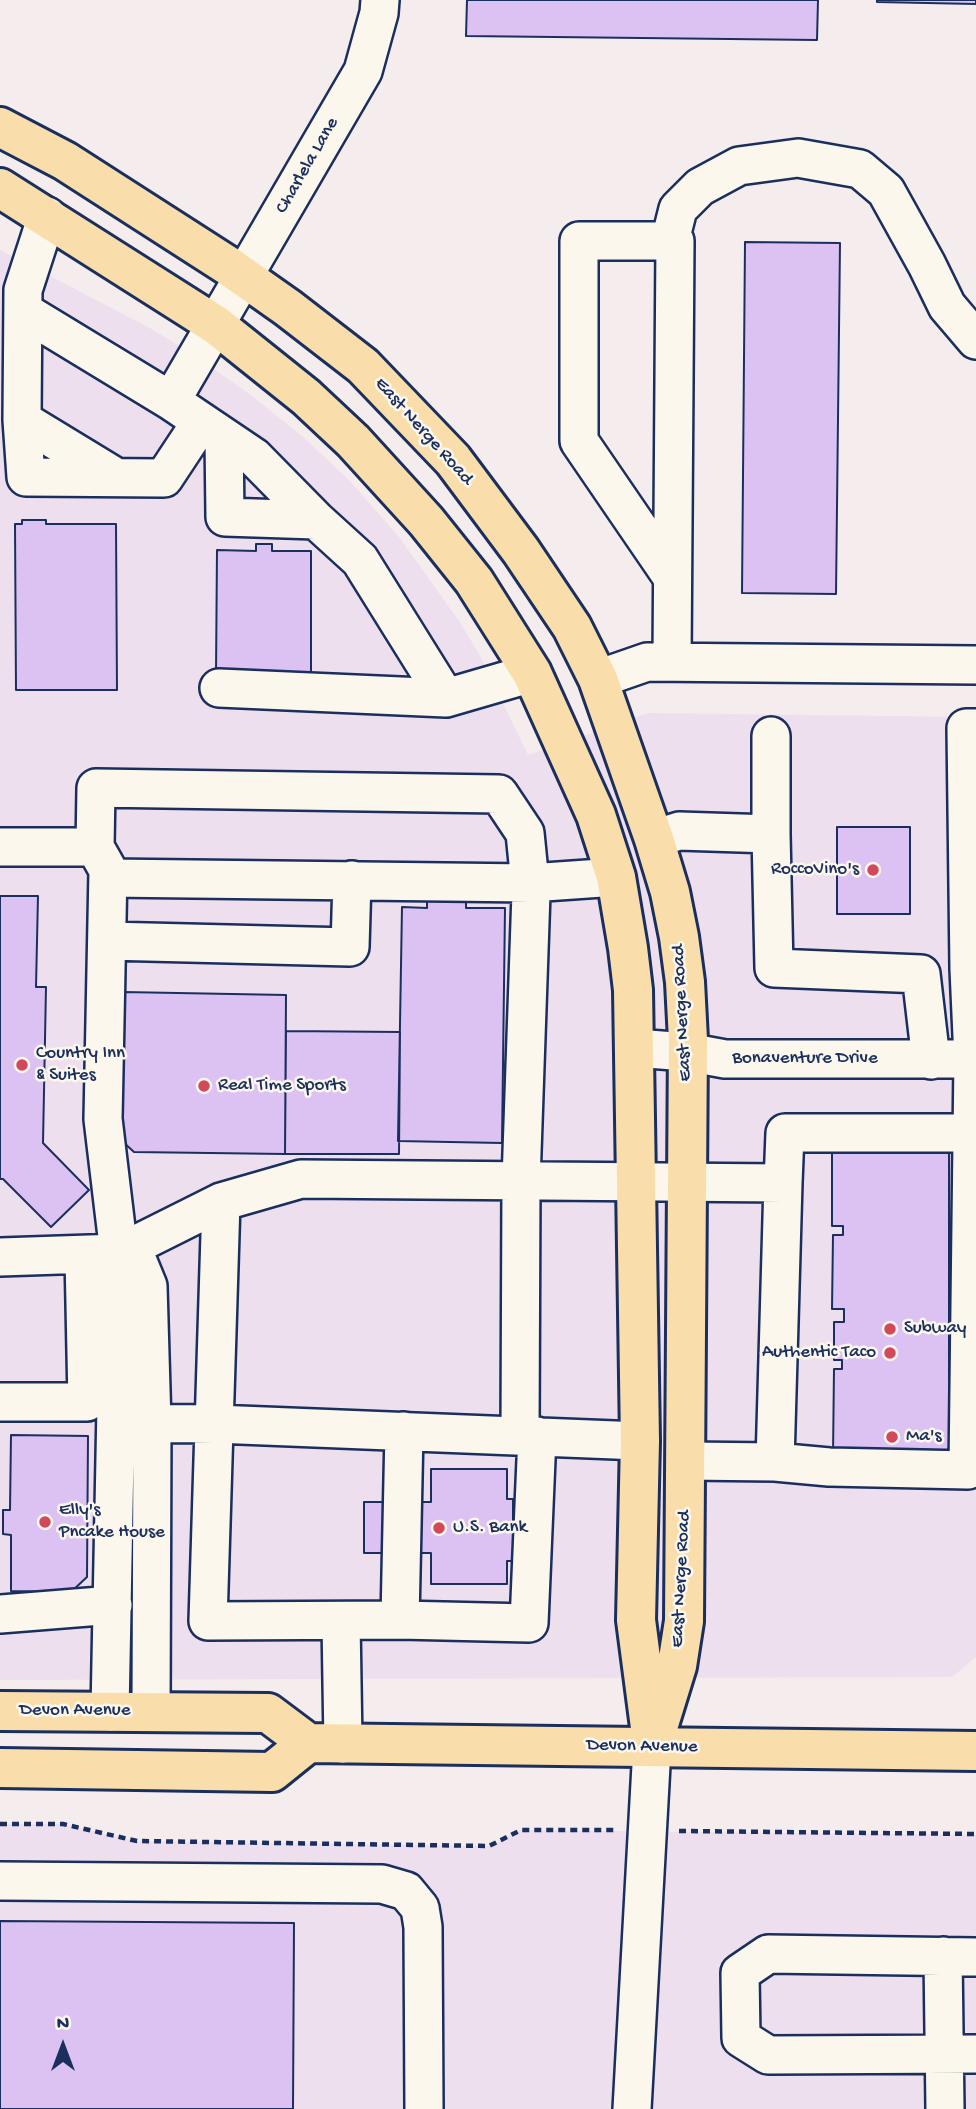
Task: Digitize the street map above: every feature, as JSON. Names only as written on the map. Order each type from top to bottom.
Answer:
[{"type":"main road","name":"East Nerge Road","points":[[0,127],[65,161],[288,307],[363,366],[453,460],[521,551],[565,616],[598,678],[670,892],[685,982],[687,1183],[684,1621],[677,1666],[652,1747]]},
{"type":"main road","name":"East Nerge Road","points":[[0,188],[216,325],[306,397],[353,441],[426,521],[474,581],[532,673],[596,815],[616,877],[628,948],[635,1048],[640,1441],[636,1620],[652,1747]]},
{"type":"main road","name":"Devon Avenue","points":[[0,1711],[268,1713],[326,1744],[976,1751]]},
{"type":"main road","points":[[2,1770],[272,1772],[326,1744]]},
{"type":"street","name":"Charlela Lane","points":[[171,401],[363,71],[380,0]]},
{"type":"street","points":[[670,241],[678,209],[700,187],[739,166],[798,158],[860,169],[886,191],[947,306],[976,340]]},
{"type":"street","points":[[47,216],[23,290],[22,420],[26,477],[164,478],[212,429]]},
{"type":"street","points":[[672,577],[579,441],[579,241],[675,241],[672,663]]},
{"type":"street","points":[[23,311],[171,401],[254,457],[360,560],[446,698]]},
{"type":"street","points":[[212,429],[225,517],[316,520]]},
{"type":"street","points":[[598,678],[647,662],[976,665]]},
{"type":"street","points":[[219,688],[446,698],[532,673]]},
{"type":"street","points":[[686,1461],[968,1470],[974,1059],[966,728],[976,729]]},
{"type":"street","points":[[771,736],[774,968],[921,974],[931,1060]]},
{"type":"street","points":[[151,1712],[134,1423],[112,1252],[103,1119],[107,941],[96,788],[499,794],[525,833],[530,883],[521,1181],[528,1435],[529,1623],[400,1620],[208,1621],[222,1202]]},
{"type":"street","points":[[654,839],[679,831],[771,834]]},
{"type":"street","points":[[0,847],[102,862],[352,880],[530,883],[616,877]]},
{"type":"street","points":[[107,941],[350,947],[352,880]]},
{"type":"street","name":"Bonaventure Drive","points":[[635,1048],[687,1052],[725,1059],[974,1059]]},
{"type":"street","points":[[775,1462],[785,1132],[972,1132]]},
{"type":"street","points":[[0,1256],[112,1252],[222,1202],[301,1179],[783,1183]]},
{"type":"street","points":[[0,1402],[87,1402],[112,1252]]},
{"type":"street","points":[[134,1423],[640,1441]]},
{"type":"street","points":[[110,1712],[113,1605],[134,1423]]},
{"type":"street","points":[[400,1620],[404,1431]]},
{"type":"street","points":[[0,1614],[113,1605]]},
{"type":"street","points":[[326,1744],[341,1621]]},
{"type":"street","points":[[632,2109],[652,1747]]},
{"type":"street","points":[[0,1881],[382,1884],[406,1891],[420,1908],[423,1927],[424,2109]]},
{"type":"street","points":[[945,2109],[960,2054],[959,1957],[768,1954],[740,1973],[741,2038],[768,2055],[960,2054]]},
{"type":"path","points":[[0,1824],[63,1824],[137,1841],[489,1846],[521,1829],[548,1829]]},
{"type":"path","points":[[721,1831],[976,1834]]},
{"type":"shaded area","points":[[0,250],[150,328],[197,357],[302,436],[348,479],[399,537],[459,621],[479,654],[528,755],[648,713],[976,717],[976,1657],[952,1677],[0,1680]]},
{"type":"shaded area","points":[[0,1824],[63,1824],[137,1841],[489,1846],[521,1830],[976,1835],[976,2109],[0,2109]]},
{"type":"building","points":[[467,0],[818,0],[817,40],[466,36]]},
{"type":"building","points":[[976,0],[976,4],[877,2]]},
{"type":"building","points":[[745,242],[840,243],[836,594],[742,593]]},
{"type":"building","points":[[22,520],[46,520],[46,524],[116,524],[117,690],[16,690],[15,524],[22,524]]},
{"type":"building","points":[[256,544],[272,544],[272,551],[311,551],[311,673],[216,673],[217,550],[256,551]]},
{"type":"building","name":"RoccoVino's","points":[[837,827],[910,827],[910,914],[837,914]]},
{"type":"building","points":[[427,892],[466,892],[466,908],[505,908],[502,1143],[398,1141],[402,907],[427,908]]},
{"type":"building","name":"Country Inn & Suites","points":[[0,896],[38,896],[36,987],[46,987],[43,1143],[89,1190],[51,1227],[0,1179]]},
{"type":"building","name":"Real Time Sports","points":[[123,992],[286,995],[285,1154],[134,1152],[122,1141]]},
{"type":"building","points":[[286,1031],[400,1032],[399,1154],[285,1154]]},
{"type":"building","points":[[832,1145],[949,1146],[949,1455],[833,1455],[834,1369],[842,1369],[842,1360],[834,1360],[834,1322],[844,1322],[844,1309],[832,1309],[833,1235],[843,1235],[843,1226],[832,1226]]},
{"type":"building","name":"Elly's Pncake House","points":[[11,1435],[88,1436],[87,1577],[71,1592],[11,1591],[11,1535],[3,1534],[3,1510],[10,1510]]},
{"type":"building","name":"U.S. Bank","points":[[431,1469],[507,1469],[507,1499],[513,1499],[513,1561],[507,1561],[507,1584],[431,1584],[431,1553],[364,1553],[364,1502],[431,1502]]},
{"type":"building","points":[[0,1921],[294,1923],[293,2109],[0,2109]]},
{"type":"place","name":"RoccoVino's","points":[[873,870]]},
{"type":"place","name":"Country Inn & Suites","points":[[22,1065]]},
{"type":"place","name":"Real Time Sports","points":[[204,1086]]},
{"type":"place","name":"Subway","points":[[890,1329]]},
{"type":"place","name":"Authentic Taco","points":[[890,1353]]},
{"type":"place","name":"Ma's","points":[[892,1437]]},
{"type":"place","name":"Elly's Pncake House","points":[[45,1522]]},
{"type":"place","name":"U.S. Bank","points":[[439,1528]]}]
